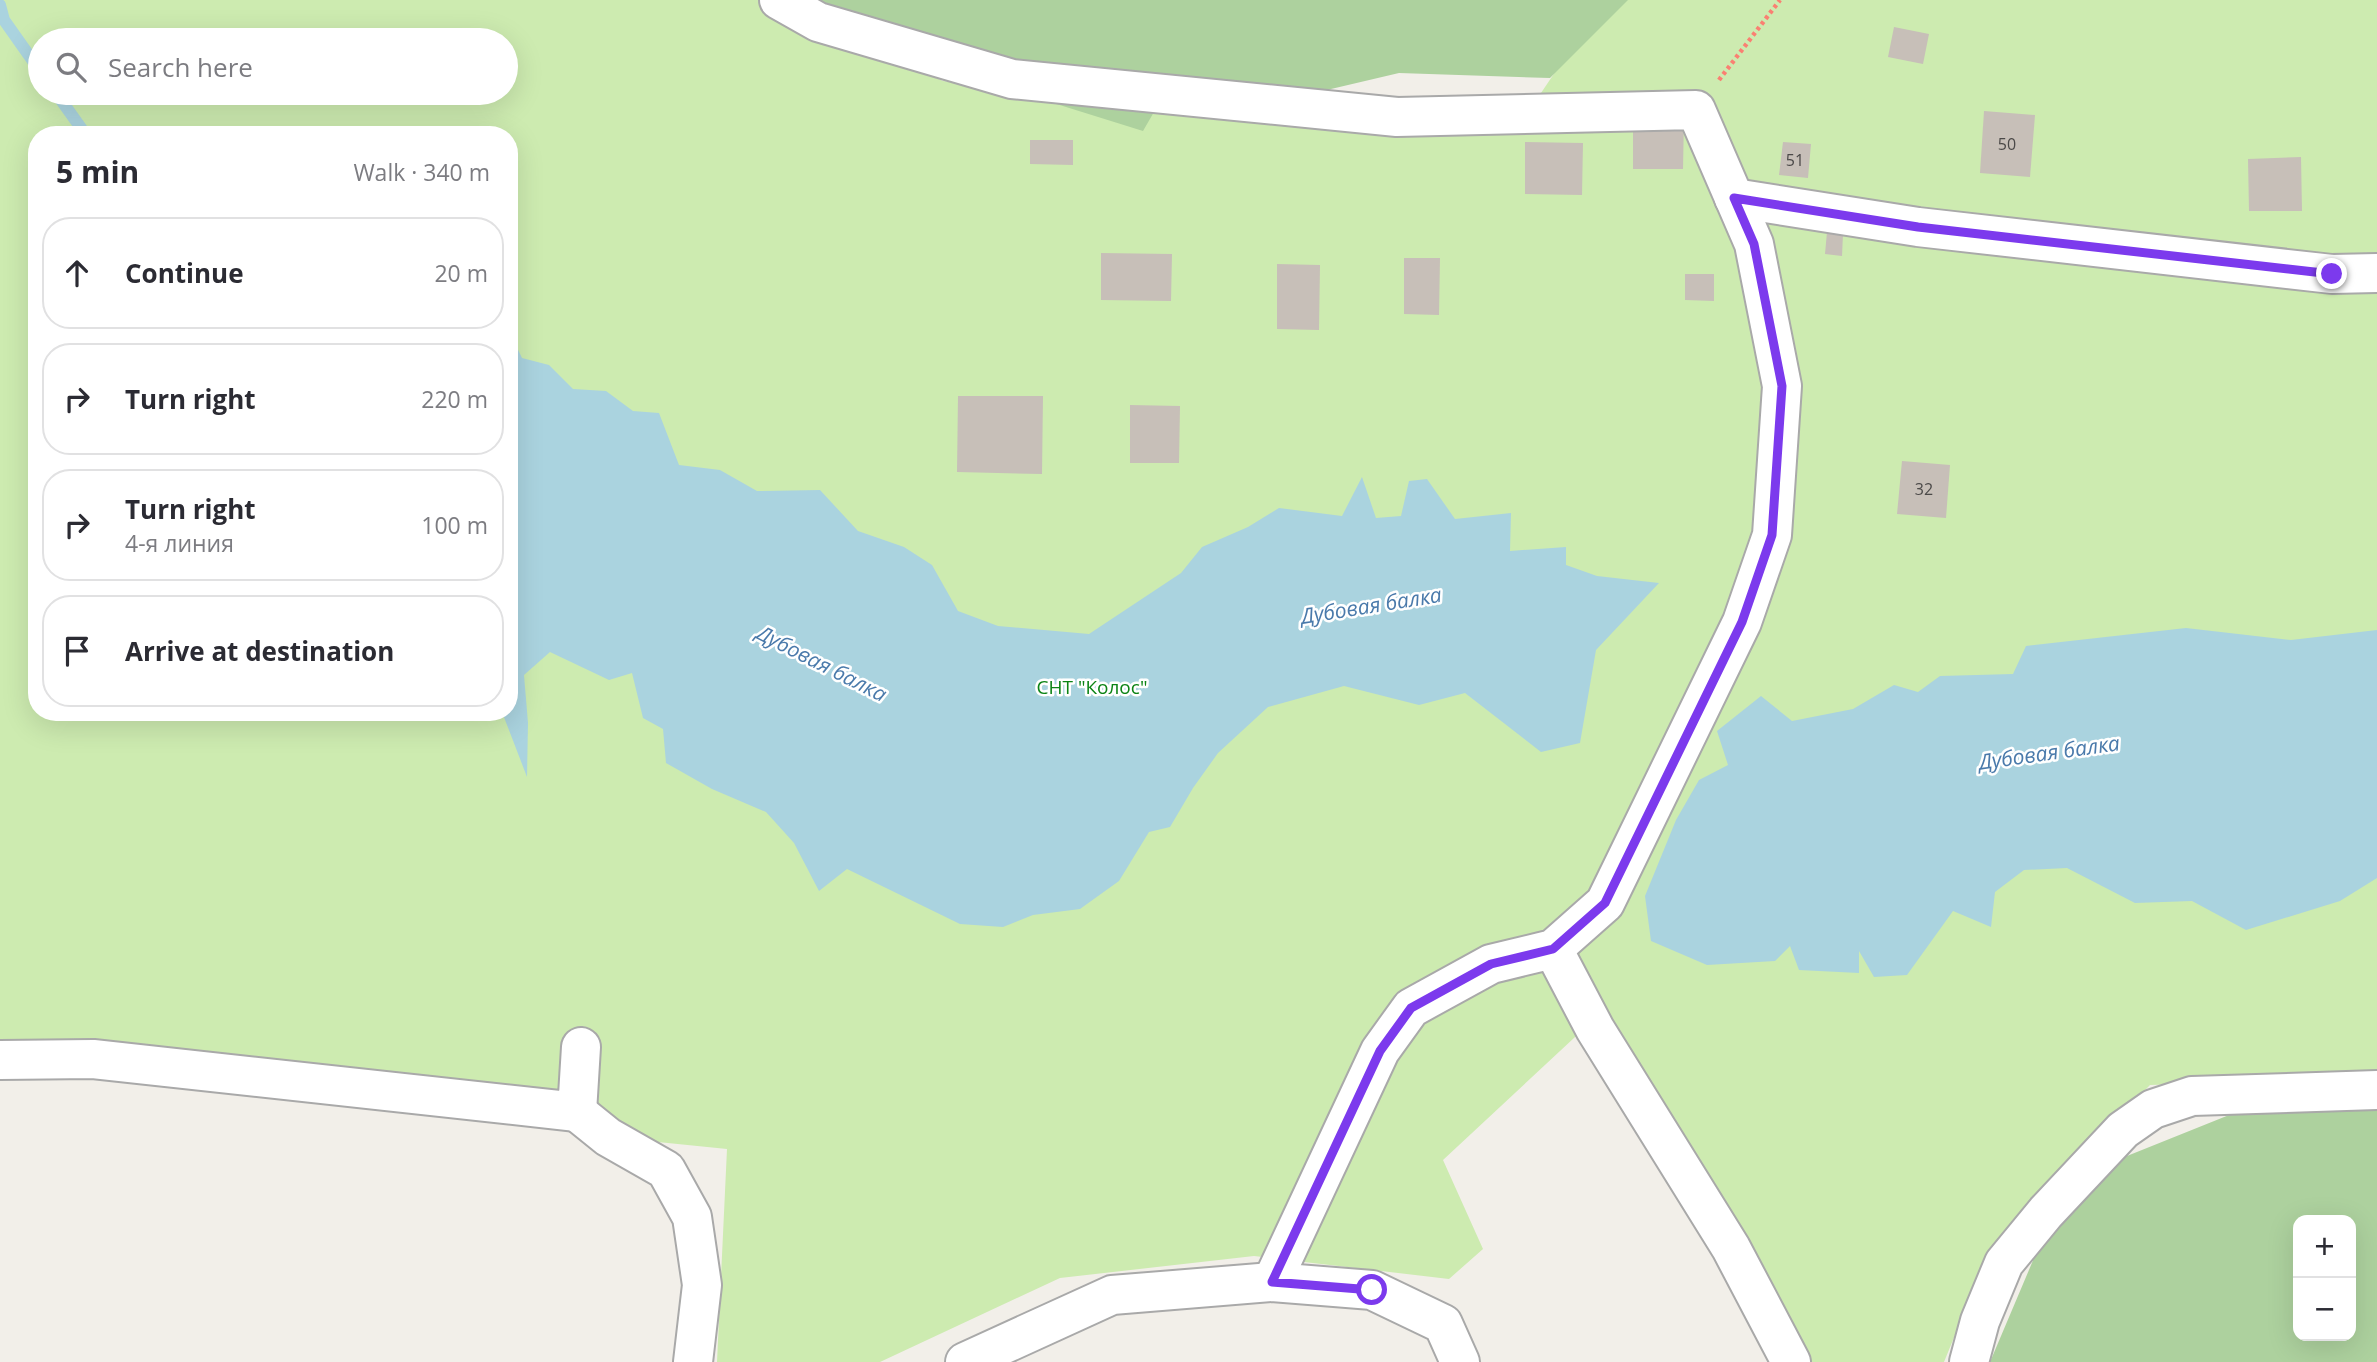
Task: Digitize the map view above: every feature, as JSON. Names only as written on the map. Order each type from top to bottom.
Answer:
[{"type":"street","points":[[779,0],[818,22],[1012,79],[1397,117],[1696,110],[1754,244],[1782,386],[1772,535],[1742,622],[1605,903],[1553,949],[1491,964],[1411,1008],[1380,1051],[1272,1282]]},
{"type":"street","points":[[1734,198],[1959,232],[2332,274],[2377,274]]},
{"type":"street","points":[[1553,949],[1595,1030],[1731,1248],[1791,1362]]},
{"type":"street","points":[[577,1112],[581,1048]]},
{"type":"street","points":[[0,1060],[93,1059],[577,1112],[608,1138],[666,1170],[692,1217],[702,1285],[693,1362]]},
{"type":"street","points":[[1969,1362],[1980,1321],[2004,1263],[2046,1212],[2123,1130],[2153,1109],[2192,1096],[2377,1090]]},
{"type":"street","points":[[965,1362],[1112,1295],[1272,1282],[1372,1290],[1443,1325],[1460,1362]]},
{"type":"path","points":[[1696,110],[1780,0]]},
{"type":"green space","name":"СНТ \"Колос\"","points":[[0,0],[762,0],[943,81],[1186,111],[1516,130],[1576,41],[1586,0],[2377,0],[2377,1078],[2150,1085],[1991,1247],[1944,1362],[1790,1362],[1603,1011],[1443,1160],[1483,1249],[1449,1279],[1254,1256],[1060,1278],[880,1362],[717,1362],[727,1149],[648,1141],[567,1091],[0,1042]]},
{"type":"green space","points":[[807,0],[1628,0],[1550,78],[1399,73],[1297,97],[1169,86],[1143,131],[1034,97]]},
{"type":"green space","points":[[2259,1103],[2377,1105],[2377,1362],[1990,1362],[2037,1251],[2122,1158]]},
{"type":"water","points":[[518,350],[522,358],[549,365],[573,389],[606,391],[633,411],[659,413],[679,465],[720,470],[757,491],[820,490],[858,531],[904,547],[932,565],[958,611],[998,626],[1089,634],[1181,573],[1202,547],[1248,527],[1279,508],[1342,516],[1362,477],[1376,518],[1401,516],[1409,481],[1427,479],[1455,519],[1511,513],[1510,551],[1566,547],[1566,565],[1597,576],[1659,583],[1596,650],[1580,743],[1541,752],[1465,693],[1419,705],[1344,686],[1268,707],[1218,753],[1170,827],[1149,832],[1119,881],[1080,909],[1033,915],[1003,927],[960,924],[847,869],[819,891],[794,843],[766,812],[712,789],[666,763],[663,729],[643,718],[632,673],[609,680],[550,652],[524,675],[528,723],[527,777],[505,721],[518,721]]},
{"type":"water","points":[[2186,628],[2291,640],[2377,630],[2377,878],[2340,901],[2246,930],[2192,901],[2135,903],[2067,868],[2024,870],[1995,892],[1991,927],[1953,911],[1907,975],[1874,977],[1859,951],[1859,973],[1799,970],[1790,946],[1775,961],[1707,965],[1651,941],[1645,896],[1676,820],[1699,780],[1728,765],[1717,731],[1761,696],[1792,721],[1853,709],[1894,685],[1918,692],[1940,676],[2013,674],[2026,646]]},
{"type":"building","points":[[1894,27],[1929,34],[1923,64],[1888,57]]},
{"type":"building","points":[[1984,111],[2035,115],[2030,177],[1980,173]]},
{"type":"building","points":[[1633,117],[1684,117],[1683,169],[1633,169]]},
{"type":"building","points":[[1030,140],[1073,140],[1073,165],[1030,164]]},
{"type":"building","points":[[1525,142],[1583,143],[1582,195],[1525,194]]},
{"type":"building","points":[[1783,142],[1811,144],[1808,178],[1779,175]]},
{"type":"building","points":[[2301,157],[2302,211],[2249,211],[2248,159]]},
{"type":"building","points":[[1827,232],[1843,234],[1842,256],[1825,254]]},
{"type":"building","points":[[1101,253],[1172,254],[1171,301],[1101,300]]},
{"type":"building","points":[[1404,258],[1440,258],[1439,315],[1404,314]]},
{"type":"building","points":[[1277,264],[1320,265],[1319,330],[1277,329]]},
{"type":"building","points":[[1685,274],[1714,274],[1714,301],[1685,300]]},
{"type":"building","points":[[958,396],[1043,396],[1042,474],[957,472]]},
{"type":"building","points":[[1130,405],[1180,406],[1179,463],[1130,463]]},
{"type":"building","points":[[1902,461],[1950,465],[1946,518],[1897,514]]},
{"type":"waterway","name":"Дубовая балка","points":[[0,5],[4,20],[28,54]]},
{"type":"waterway","name":"Дубовая балка","points":[[65,105],[80,126]]},
{"type":"route","points":[[1372,1290],[1272,1282],[1380,1051],[1411,1008],[1491,964],[1553,949],[1605,903],[1742,622],[1772,535],[1782,386],[1754,244],[1734,198],[1918,227],[2332,274]]}]
